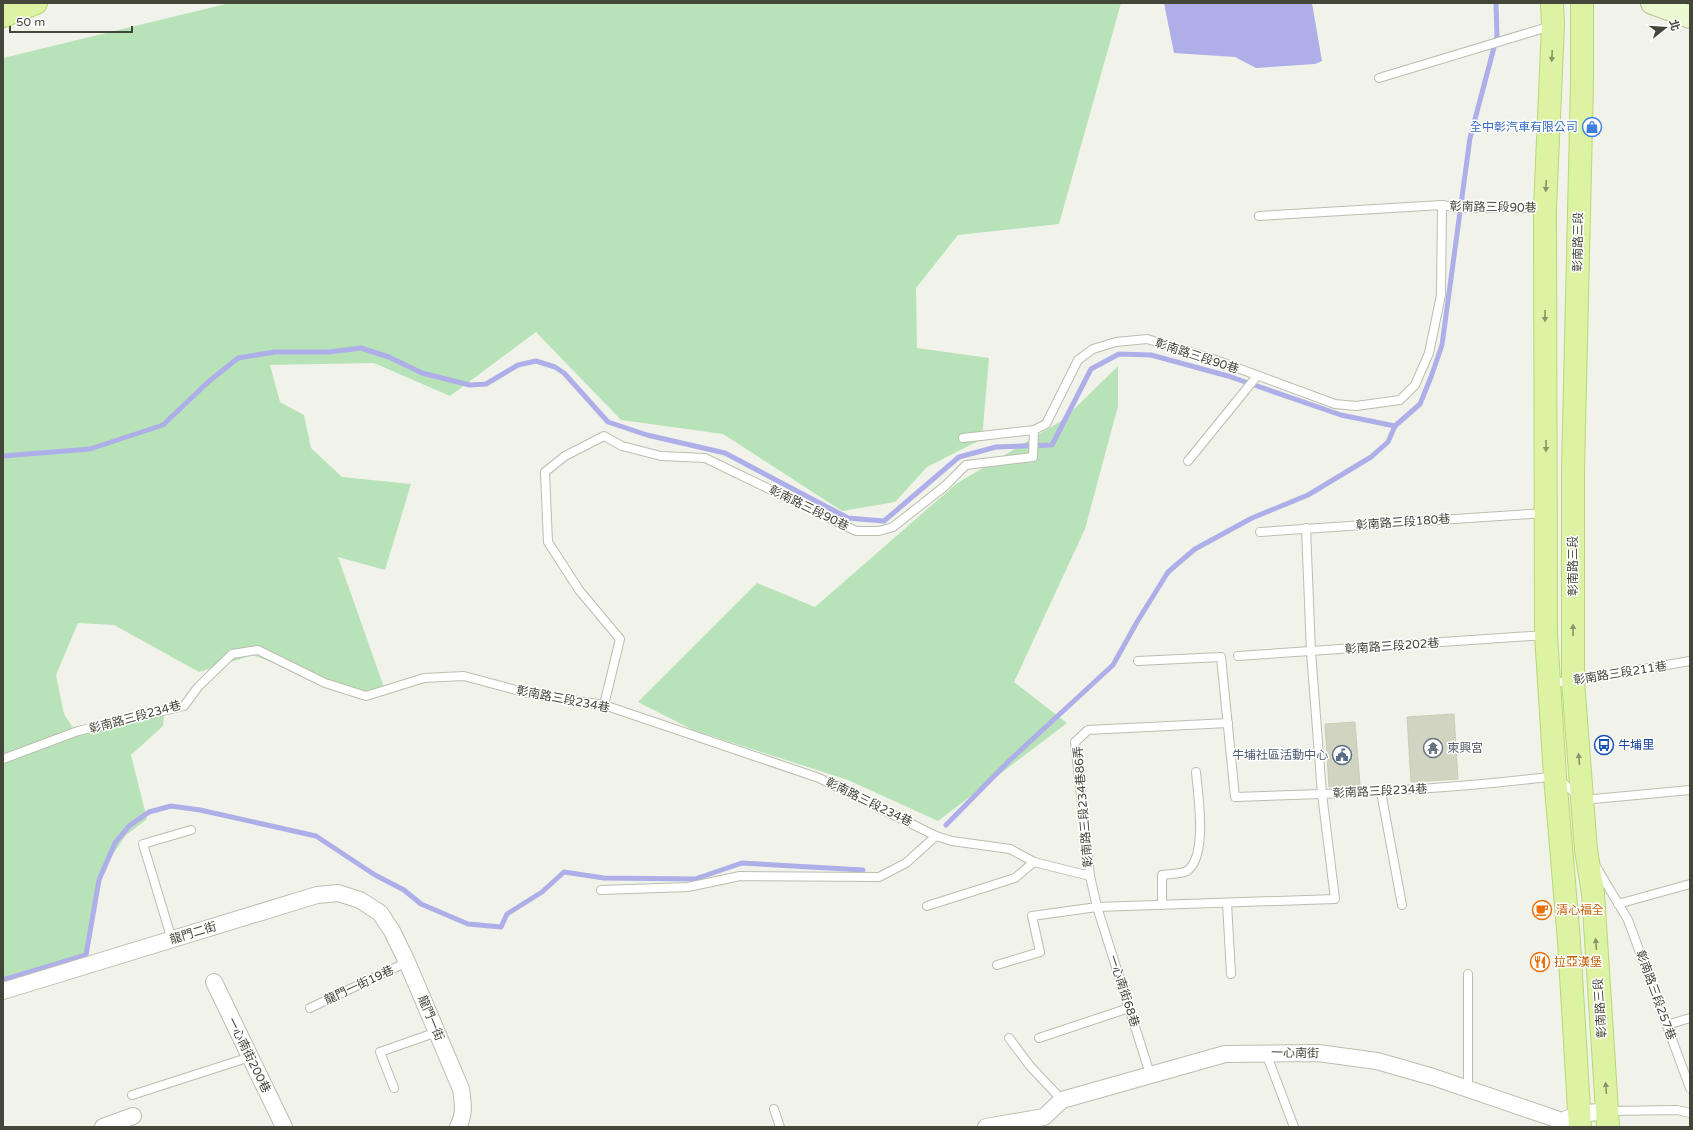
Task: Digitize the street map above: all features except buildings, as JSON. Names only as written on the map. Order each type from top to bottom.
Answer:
[{"type":"main road","points":[[3,10],[30,3]]},
{"type":"main road","points":[[3,16],[36,3]]},
{"type":"main road","points":[[1552,3],[1553,25],[1545,208],[1546,635],[1555,776],[1569,941],[1579,1121]]},
{"type":"main road","name":"彰南路三段","points":[[1582,3],[1582,83],[1573,462],[1573,681],[1586,850],[1593,893],[1608,1119]]},
{"type":"street","points":[[1652,3],[1690,17]]},
{"type":"street","name":"龍門二街","points":[[3,992],[317,895],[338,893],[360,900],[380,913]]},
{"type":"street","name":"龍門一街","points":[[380,913],[392,932],[407,962],[461,1089],[463,1107],[462,1119],[458,1127]]},
{"type":"street","name":"一心南街200巷","points":[[214,982],[284,1127]]},
{"type":"street","name":"一心南街","points":[[986,1127],[1044,1117],[1062,1100],[1150,1074],[1225,1054],[1266,1052],[1318,1053],[1377,1061],[1433,1077],[1562,1121],[1608,1119]]},
{"type":"street","points":[[103,1127],[133,1116]]},
{"type":"lane","points":[[1379,78],[1553,25]]},
{"type":"lane","name":"彰南路三段90巷","points":[[604,704],[620,639],[579,590],[548,542],[545,472],[564,456],[604,436],[622,446],[661,456],[705,458],[856,531],[879,531],[893,527],[945,486],[966,465],[1033,458],[1034,430],[1046,424],[1078,360],[1093,349],[1116,342],[1147,339],[1213,359],[1335,404],[1356,406],[1400,400],[1415,385],[1430,353],[1441,295],[1442,205]]},
{"type":"lane","name":"彰南路三段90巷","points":[[1259,216],[1442,205],[1460,208],[1545,208]]},
{"type":"lane","points":[[1188,461],[1257,376]]},
{"type":"lane","points":[[963,438],[1034,430]]},
{"type":"lane","name":"彰南路三段180巷","points":[[1260,532],[1546,513]]},
{"type":"lane","points":[[1138,661],[1221,657],[1235,797],[1322,794],[1311,652],[1306,528]]},
{"type":"lane","name":"彰南路三段202巷","points":[[1238,656],[1546,635]]},
{"type":"lane","name":"彰南路三段234巷","points":[[3,759],[78,731],[184,706],[198,687],[232,654],[258,650],[325,683],[366,696],[424,678],[464,676],[531,694],[604,704],[819,778],[936,836],[952,841],[1010,849],[1034,862],[1090,876]]},
{"type":"lane","name":"彰南路三段211巷","points":[[1549,683],[1573,681],[1690,661]]},
{"type":"lane","name":"彰南路三段234巷86弄","points":[[1097,907],[1090,876],[1075,742],[1088,730],[1228,723]]},
{"type":"lane","points":[[1162,905],[1162,875],[1186,872],[1194,863],[1201,834],[1196,772]]},
{"type":"lane","points":[[1555,776],[1583,800],[1690,790]]},
{"type":"lane","name":"彰南路三段234巷","points":[[997,965],[1040,952],[1032,916],[1097,907],[1335,899],[1322,794],[1381,792],[1555,776]]},
{"type":"lane","points":[[1381,792],[1402,905]]},
{"type":"lane","points":[[172,940],[143,844],[191,830]]},
{"type":"lane","points":[[601,890],[688,887],[740,876],[879,877],[906,863],[936,836]]},
{"type":"lane","name":"彰南路三段257巷","points":[[1586,850],[1628,920],[1690,1088]]},
{"type":"lane","points":[[927,906],[1015,878],[1034,862]]},
{"type":"lane","points":[[1618,904],[1690,884]]},
{"type":"lane","points":[[1227,903],[1231,974]]},
{"type":"lane","name":"一心南街68巷","points":[[1097,907],[1150,1074]]},
{"type":"lane","name":"龍門一街19巷","points":[[310,1008],[407,962]]},
{"type":"lane","points":[[1468,974],[1468,1090]]},
{"type":"lane","points":[[1039,1038],[1129,1008]]},
{"type":"lane","points":[[1667,1025],[1690,1018]]},
{"type":"lane","points":[[394,1088],[380,1052],[437,1032]]},
{"type":"lane","points":[[1009,1038],[1030,1066],[1062,1100]]},
{"type":"lane","points":[[1266,1052],[1294,1127]]},
{"type":"lane","points":[[132,1096],[250,1057]]},
{"type":"lane","points":[[774,1109],[780,1127]]},
{"type":"lane","points":[[1608,1119],[1677,1110],[1690,1113]]},
{"type":"green space","points":[[230,3],[1121,3],[1059,224],[958,235],[916,288],[917,348],[989,358],[982,439],[927,467],[895,502],[842,511],[723,434],[621,420],[536,332],[450,396],[374,363],[270,365],[280,402],[304,415],[311,448],[342,477],[411,484],[385,570],[338,557],[386,693],[369,699],[253,655],[199,672],[114,625],[78,623],[56,675],[64,714],[77,734],[164,713],[163,726],[131,755],[147,819],[126,835],[99,875],[84,971],[3,999],[3,58]]},
{"type":"green space","points":[[1118,366],[1118,406],[1085,529],[1014,682],[1067,723],[938,821],[848,780],[693,730],[638,702],[757,583],[815,607],[956,484],[1063,420]]},
{"type":"water","points":[[1164,3],[1312,3],[1322,61],[1315,64],[1256,68],[1235,57],[1174,53]]},
{"type":"waterway","points":[[3,456],[90,449],[163,425],[207,383],[238,358],[275,352],[329,352],[361,348],[389,357],[422,373],[470,385],[486,384],[518,365],[536,361],[555,367],[564,373],[608,422],[647,435],[725,453],[848,518],[884,521],[959,457],[996,447],[1052,445],[1091,369],[1119,354],[1151,355],[1228,376],[1341,415],[1395,426],[1420,404],[1442,345],[1470,138],[1497,36],[1496,3]]},
{"type":"waterway","points":[[946,825],[1010,760],[1113,665],[1137,622],[1168,572],[1195,549],[1252,518],[1308,495],[1371,457],[1388,442],[1395,426]]},
{"type":"waterway","points":[[3,980],[86,955],[99,880],[115,843],[129,826],[149,812],[171,806],[200,810],[316,836],[375,875],[404,890],[421,904],[468,924],[501,927],[507,914],[542,892],[564,872],[604,878],[695,879],[742,863],[863,870]]},
{"type":"place","name":"全中彰汽車有限公司","points":[[1592,127]]},
{"type":"place","name":"牛埔里","points":[[1604,745]]},
{"type":"place","name":"東興宮","points":[[1433,748]]},
{"type":"place","name":"牛埔社區活動中心","points":[[1342,755]]},
{"type":"place","name":"清心福全","points":[[1542,910]]},
{"type":"place","name":"拉亞漢堡","points":[[1540,962]]}]
